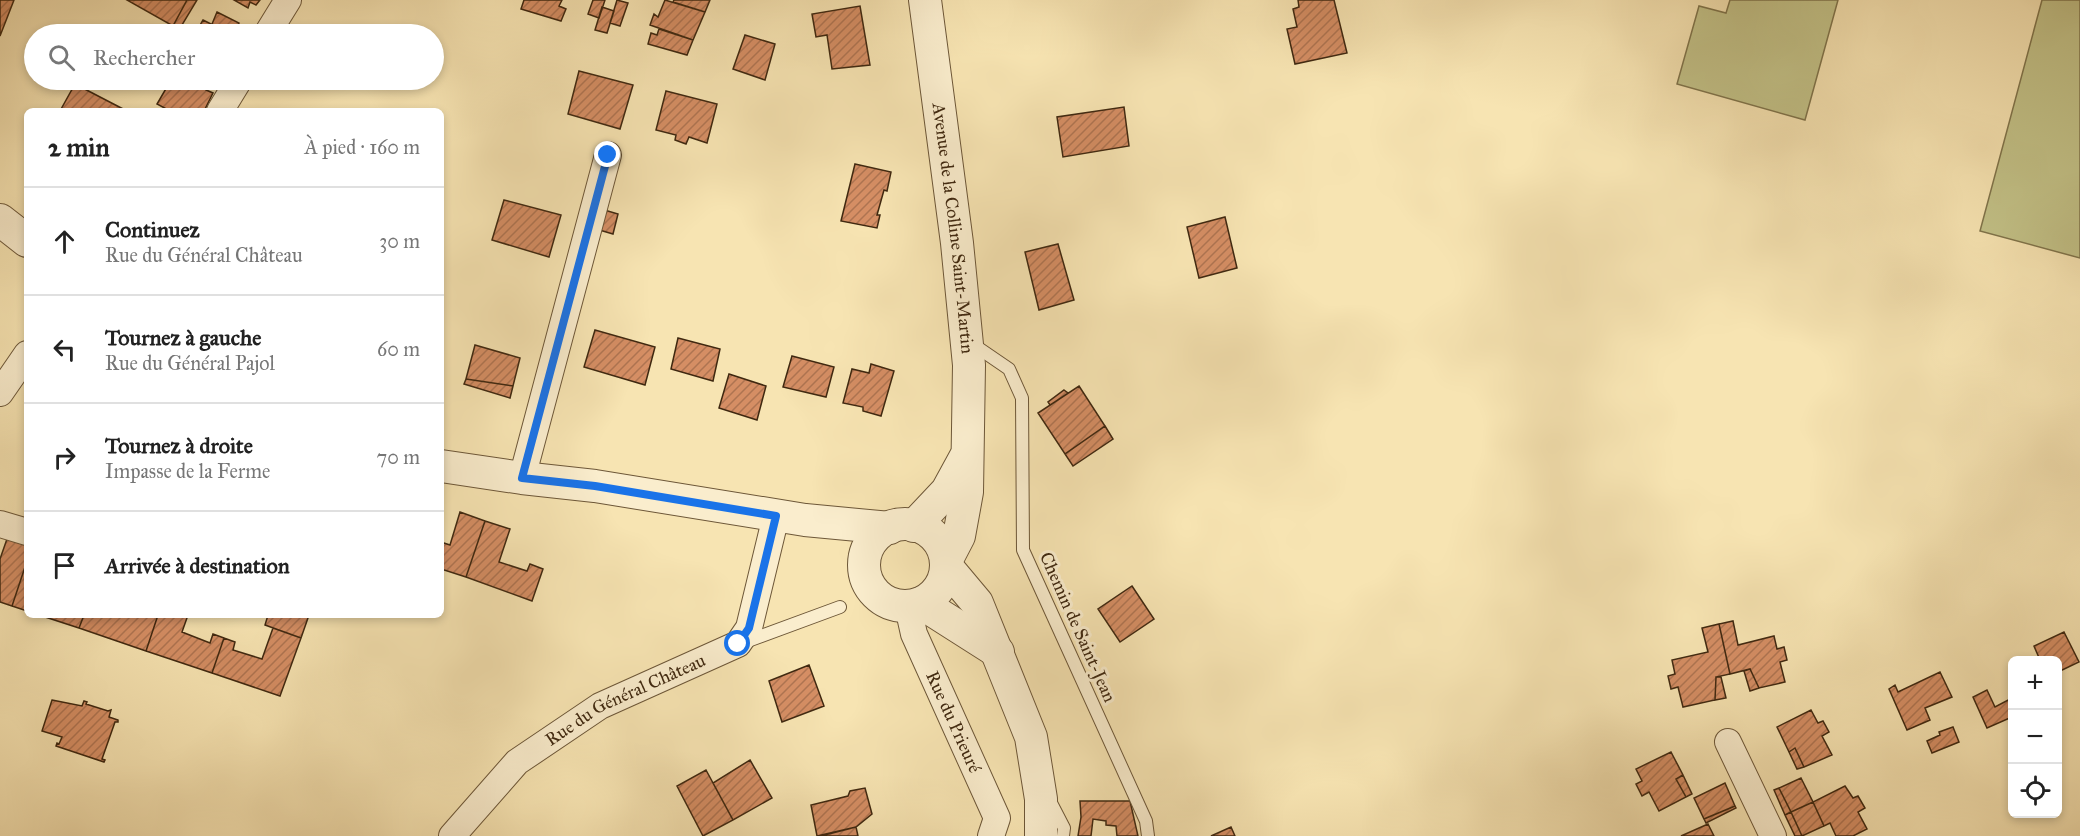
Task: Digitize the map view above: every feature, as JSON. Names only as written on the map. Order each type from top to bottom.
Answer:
[{"type":"street","points":[[273,24],[288,0]]},
{"type":"street","name":"Avenue de la Colline Saint-Martin","points":[[925,0],[957,243],[969,365],[967,492],[959,536],[946,563]]},
{"type":"street","points":[[222,108],[233,90]]},
{"type":"street","points":[[522,478],[608,155]]},
{"type":"street","points":[[0,220],[24,239]]},
{"type":"street","points":[[0,393],[24,358]]},
{"type":"street","name":"Avenue de la Colline Saint-Martin","points":[[902,527],[947,491],[966,457]]},
{"type":"street","points":[[444,466],[595,486],[791,518],[902,527],[930,533],[943,548],[946,563],[941,586],[930,598],[915,605]]},
{"type":"street","points":[[791,518],[864,560]]},
{"type":"street","points":[[738,644],[749,628],[791,518]]},
{"type":"street","points":[[0,524],[24,531]]},
{"type":"street","points":[[902,527],[874,538],[867,548],[864,570],[871,590],[891,604],[915,605],[998,652]]},
{"type":"street","points":[[946,563],[977,603],[1031,737],[1041,799],[1041,836]]},
{"type":"street","name":"Rue du Prieuré","points":[[915,605],[914,634],[997,818],[992,836]]},
{"type":"street","name":"Rue du Général Château","points":[[452,836],[517,762],[572,724],[600,706],[738,644]]},
{"type":"street","points":[[1728,742],[1773,836]]},
{"type":"lane","name":"Chemin de Saint-Jean","points":[[967,340],[1009,369],[1022,398],[1023,550],[1146,821],[1148,836]]},
{"type":"lane","points":[[738,644],[840,607]]},
{"type":"lane","points":[[1036,773],[1064,828],[1063,836]]},
{"type":"shaded area","points":[[1730,0],[1838,0],[1805,120],[1677,84],[1699,6],[1726,13]]},
{"type":"shaded area","points":[[2042,0],[2080,0],[2080,258],[1980,231]]},
{"type":"building","points":[[0,0],[14,0],[0,36]]},
{"type":"building","points":[[127,0],[187,0],[174,24],[169,24]]},
{"type":"building","points":[[187,0],[197,0],[183,24],[174,24]]},
{"type":"building","points":[[234,0],[260,0],[256,5],[250,2],[248,8]]},
{"type":"building","points":[[524,0],[562,0],[559,6],[566,9],[561,21],[521,9]]},
{"type":"building","points":[[593,0],[605,0],[599,18],[588,14]]},
{"type":"building","points":[[617,0],[628,3],[620,26],[610,23]]},
{"type":"building","points":[[665,0],[705,12],[693,40],[650,25],[654,14],[658,17]]},
{"type":"building","points":[[674,0],[710,0],[705,12],[673,2]]},
{"type":"building","points":[[1298,0],[1334,0],[1347,53],[1295,64],[1287,29],[1297,27],[1293,9],[1299,7]]},
{"type":"building","points":[[860,6],[870,65],[832,69],[827,35],[816,37],[812,14]]},
{"type":"building","points":[[602,7],[614,11],[607,33],[595,30]]},
{"type":"building","points":[[217,12],[239,23],[239,24],[212,24]]},
{"type":"building","points":[[659,29],[693,40],[687,55],[648,44],[651,33],[657,35]]},
{"type":"building","points":[[745,35],[775,44],[765,80],[733,69]]},
{"type":"building","points":[[579,71],[633,85],[620,129],[568,114]]},
{"type":"building","points":[[72,90],[87,90],[121,108],[62,108]]},
{"type":"building","points":[[165,90],[206,90],[213,93],[206,108],[164,108],[157,104]]},
{"type":"building","points":[[666,91],[717,104],[707,143],[689,137],[686,144],[675,140],[676,135],[656,130]]},
{"type":"building","points":[[1124,107],[1129,146],[1063,157],[1057,117]]},
{"type":"building","points":[[855,164],[891,172],[887,191],[884,190],[877,215],[880,215],[877,228],[841,221]]},
{"type":"building","points":[[504,200],[561,215],[549,257],[492,240]]},
{"type":"building","points":[[601,209],[618,214],[613,234],[596,229]]},
{"type":"building","points":[[1225,217],[1237,268],[1199,278],[1187,227]]},
{"type":"building","points":[[1058,244],[1074,300],[1039,310],[1025,252]]},
{"type":"building","points":[[595,330],[655,347],[645,385],[584,367]]},
{"type":"building","points":[[678,338],[720,349],[713,381],[671,369]]},
{"type":"building","points":[[475,345],[520,358],[513,386],[466,379]]},
{"type":"building","points":[[792,356],[834,367],[826,397],[783,387]]},
{"type":"building","points":[[871,364],[894,371],[881,416],[863,411],[863,407],[843,403],[852,369],[869,373]]},
{"type":"building","points":[[729,374],[766,386],[757,420],[719,408]]},
{"type":"building","points":[[466,379],[513,386],[510,398],[464,384]]},
{"type":"building","points":[[1079,386],[1105,426],[1065,454],[1038,413]]},
{"type":"building","points":[[1064,390],[1068,393],[1050,405],[1048,402]]},
{"type":"building","points":[[1105,426],[1113,439],[1073,466],[1065,454]]},
{"type":"building","points":[[460,512],[485,521],[466,577],[444,570],[444,543],[450,545]]},
{"type":"building","points":[[485,521],[510,529],[499,562],[527,571],[530,564],[543,569],[532,601],[466,577]]},
{"type":"building","points":[[7,539],[24,544],[24,570],[12,606],[0,602],[0,559]]},
{"type":"building","points":[[24,570],[24,610],[12,606]]},
{"type":"building","points":[[1132,586],[1154,619],[1120,642],[1098,609]]},
{"type":"building","points":[[48,618],[83,618],[79,628]]},
{"type":"building","points":[[83,618],[157,618],[146,651],[79,628]]},
{"type":"building","points":[[157,618],[187,618],[182,632],[210,643],[213,634],[224,638],[212,673],[146,651]]},
{"type":"building","points":[[267,618],[308,618],[301,638],[265,625]]},
{"type":"building","points":[[1733,621],[1738,645],[1774,636],[1777,649],[1784,647],[1787,660],[1780,662],[1785,682],[1759,688],[1750,669],[1730,674],[1719,624]]},
{"type":"building","points":[[1719,624],[1730,674],[1716,677],[1715,700],[1683,707],[1678,687],[1671,689],[1668,676],[1675,674],[1672,660],[1708,652],[1702,628]]},
{"type":"building","points":[[273,628],[301,638],[280,696],[212,673],[224,638],[235,642],[233,650],[262,659]]},
{"type":"building","points":[[2064,632],[2079,662],[2062,670],[2062,656],[2038,656],[2034,646]]},
{"type":"building","points":[[809,665],[824,706],[782,722],[769,681]]},
{"type":"building","points":[[1750,669],[1759,688],[1750,691],[1744,671]]},
{"type":"building","points":[[1940,672],[1952,697],[1925,708],[1930,720],[1907,730],[1889,689],[1895,685],[1898,692]]},
{"type":"building","points":[[1716,677],[1721,677],[1726,698],[1715,700]]},
{"type":"building","points":[[1987,690],[1995,707],[2008,700],[2008,719],[1987,728],[1973,697]]},
{"type":"building","points":[[52,700],[82,706],[84,701],[87,702],[86,704],[111,710],[109,717],[118,722],[115,722],[102,759],[105,760],[104,762],[56,746],[62,737],[42,731]]},
{"type":"building","points":[[1811,710],[1818,723],[1823,721],[1829,732],[1822,736],[1832,755],[1804,767],[1795,748],[1789,752],[1777,727]]},
{"type":"building","points":[[1953,727],[1959,742],[1932,753],[1927,741],[1940,735],[1939,732]]},
{"type":"building","points":[[1795,748],[1804,767],[1797,769],[1789,752]]},
{"type":"building","points":[[1671,752],[1683,775],[1676,779],[1686,797],[1659,811],[1649,792],[1642,796],[1636,784],[1642,781],[1636,769]]},
{"type":"building","points":[[750,760],[772,798],[733,820],[713,783]]},
{"type":"building","points":[[706,770],[733,820],[703,836],[677,786]]},
{"type":"building","points":[[1683,775],[1692,794],[1686,797],[1676,779]]},
{"type":"building","points":[[1801,778],[1813,802],[1791,812],[1779,788]]},
{"type":"building","points":[[1725,783],[1735,806],[1704,819],[1694,798]]},
{"type":"building","points":[[1845,786],[1853,798],[1858,796],[1865,808],[1858,812],[1867,829],[1853,836],[1836,836],[1830,823],[1824,826],[1813,802]]},
{"type":"building","points":[[865,788],[872,814],[856,827],[817,836],[811,805],[848,796],[850,791]]},
{"type":"building","points":[[1779,788],[1791,812],[1785,815],[1774,790]]},
{"type":"building","points":[[1080,801],[1130,801],[1138,836],[1117,836],[1116,826],[1106,825],[1106,821],[1093,819],[1091,836],[1078,836],[1081,817]]},
{"type":"building","points":[[1813,802],[1824,826],[1802,836],[1791,812]]},
{"type":"building","points":[[1735,806],[1736,808],[1706,823],[1704,819]]},
{"type":"building","points":[[1791,812],[1802,836],[1795,836],[1785,815]]},
{"type":"building","points":[[1708,824],[1714,836],[1681,836]]},
{"type":"building","points":[[856,827],[858,836],[821,836]]},
{"type":"building","points":[[1231,827],[1235,836],[1211,836]]},
{"type":"route","points":[[608,155],[522,478],[595,486],[776,516],[749,628],[738,644]]}]
